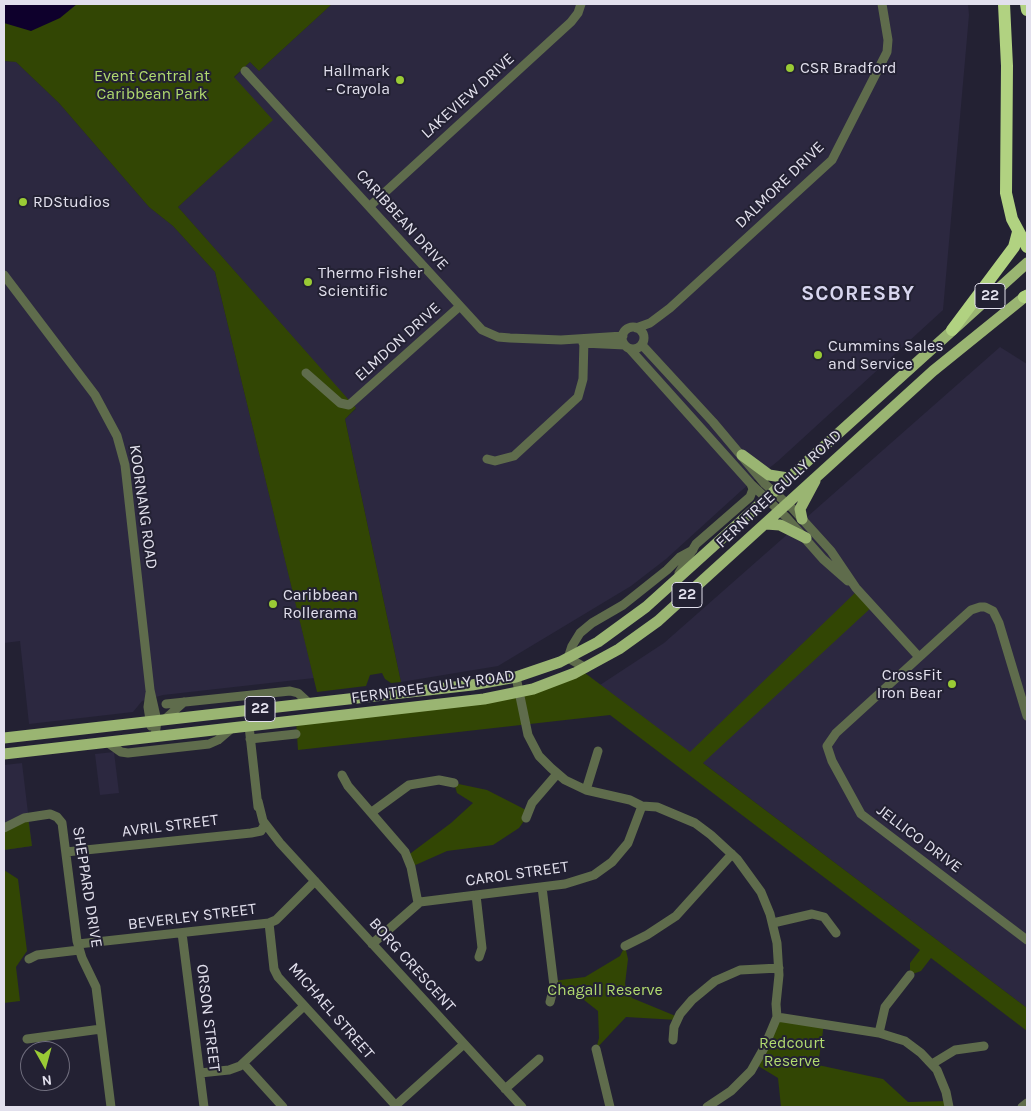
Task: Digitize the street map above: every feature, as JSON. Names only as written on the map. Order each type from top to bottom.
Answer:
[{"type":"highway","points":[[1004,4],[1007,71],[1006,193],[1010,212],[1018,232],[1027,247]]},
{"type":"highway","points":[[1026,4],[1027,10]]},
{"type":"highway","points":[[952,330],[1014,247],[1018,232]]},
{"type":"main road","name":"FERNTREE GULLY ROAD","points":[[4,738],[472,685],[516,677],[568,658],[614,632],[670,586],[1027,263]]},
{"type":"main road","name":"FERNTREE GULLY ROAD","points":[[6,754],[461,702],[519,692],[548,684],[586,668],[619,649],[658,621],[933,371],[1026,296]]},
{"type":"main road","points":[[742,455],[769,475],[788,478]]},
{"type":"main road","points":[[802,518],[800,509],[818,475]]},
{"type":"main road","points":[[766,524],[780,525],[806,538]]},
{"type":"street","name":"LAKEVIEW DRIVE","points":[[370,206],[571,22],[578,13],[581,4]]},
{"type":"street","name":"DALMORE DRIVE","points":[[636,328],[650,323],[670,308],[836,154],[887,52],[888,40],[882,4]]},
{"type":"street","name":"CARIBBEAN DRIVE","points":[[245,71],[482,330],[492,335],[507,338],[626,343]]},
{"type":"street","name":"KOORNANG ROAD","points":[[4,275],[95,395],[117,436],[124,465],[150,690],[148,707],[157,721],[155,736]]},
{"type":"street","name":"ELMDON DRIVE","points":[[306,373],[340,403],[350,405],[460,306]]},
{"type":"street","name":"DALMORE DRIVE","points":[[643,340],[670,308]]},
{"type":"street","points":[[771,495],[751,484],[626,343],[626,330],[636,328],[641,331],[643,340],[742,455],[771,495],[784,507],[802,518],[831,551],[856,588]]},
{"type":"street","points":[[626,343],[636,348],[643,340]]},
{"type":"street","points":[[487,459],[495,461],[514,456],[575,401],[582,384],[584,341]]},
{"type":"street","points":[[670,586],[692,550],[710,531],[750,497],[753,489],[751,484]]},
{"type":"street","points":[[784,507],[823,559],[856,588],[919,657],[971,610],[980,607],[990,609],[999,623],[1027,716]]},
{"type":"street","points":[[710,531],[733,529]]},
{"type":"street","points":[[586,668],[568,658],[574,642],[584,630],[623,605],[667,570],[680,557],[692,550]]},
{"type":"street","name":"JELLICO DRIVE","points":[[919,657],[831,739],[826,746],[829,754],[861,814],[1027,940]]},
{"type":"street","points":[[516,677],[524,722],[530,740],[539,756],[557,774],[586,790],[630,800],[642,806],[657,806],[684,818],[712,834],[732,854],[761,892],[773,923],[779,968],[777,1017],[764,1048],[746,1077],[726,1096],[707,1107]]},
{"type":"street","points":[[166,704],[290,691],[298,693],[310,704]]},
{"type":"street","points":[[157,721],[184,702]]},
{"type":"street","name":"BORG CRESCENT","points":[[249,726],[258,801],[264,826],[522,1107]]},
{"type":"street","points":[[107,742],[121,752],[128,753],[209,744],[218,740],[232,728]]},
{"type":"street","points":[[250,739],[296,734]]},
{"type":"street","points":[[586,790],[598,751]]},
{"type":"street","points":[[526,818],[532,803],[557,774]]},
{"type":"street","points":[[342,775],[348,786],[372,812],[407,856],[418,903],[372,944]]},
{"type":"street","points":[[372,812],[409,785],[439,780],[454,783]]},
{"type":"street","name":"CAROL STREET","points":[[418,903],[578,881],[605,868],[628,843],[638,822],[642,806]]},
{"type":"street","name":"SHEPPARD DRIVE","points":[[4,828],[27,817],[50,814],[59,819],[63,826],[79,947],[95,983],[111,1107]]},
{"type":"street","name":"AVRIL STREET","points":[[66,854],[244,832],[264,826]]},
{"type":"street","points":[[625,946],[647,935],[676,916],[732,854]]},
{"type":"street","name":"BEVERLEY STREET","points":[[29,959],[37,955],[107,942],[269,923],[276,920],[316,883]]},
{"type":"street","points":[[542,887],[554,986],[550,1002]]},
{"type":"street","points":[[476,895],[482,948],[479,957]]},
{"type":"street","points":[[773,923],[812,914],[824,917],[836,933]]},
{"type":"street","name":"MICHAEL STREET","points":[[269,923],[275,972],[396,1107]]},
{"type":"street","name":"ORSON STREET","points":[[182,933],[204,1107]]},
{"type":"street","points":[[673,1040],[674,1027],[678,1017],[692,1000],[715,980],[740,970],[779,968]]},
{"type":"street","points":[[879,1033],[885,1007],[910,974]]},
{"type":"street","points":[[200,1073],[232,1070],[243,1063],[304,1006]]},
{"type":"street","points":[[777,1017],[879,1033],[910,1044],[932,1064],[944,1086],[950,1107]]},
{"type":"street","points":[[27,1039],[101,1029]]},
{"type":"street","points":[[396,1107],[464,1044]]},
{"type":"street","points":[[932,1064],[955,1050],[984,1046]]},
{"type":"street","points":[[596,1049],[610,1107]]},
{"type":"street","points":[[505,1089],[539,1059]]},
{"type":"street","points":[[243,1063],[283,1107]]},
{"type":"street","points":[[1022,1107],[1027,1103]]},
{"type":"shaded area","points":[[4,4],[77,4],[60,18],[31,31],[4,23]]},
{"type":"shaded area","points":[[332,4],[968,4],[969,15],[943,310],[778,461],[742,490],[666,559],[631,586],[498,666],[401,682],[345,419],[356,409],[178,207],[272,120],[234,78],[250,62],[259,71]]},
{"type":"shaded area","points":[[4,61],[16,62],[59,103],[149,207],[173,226],[215,272],[314,678],[163,695],[142,701],[133,712],[29,724],[20,641],[4,643]]},
{"type":"shaded area","points":[[1000,347],[1027,364],[1027,1008],[600,685],[664,643]]},
{"type":"shaded area","points":[[114,752],[119,793],[100,795],[95,754]]},
{"type":"shaded area","points":[[22,763],[32,846],[4,850],[4,765]]},
{"type":"green space","name":"Event Central at Caribbean Park","points":[[4,4],[332,4],[259,71],[250,62],[234,77],[273,120],[178,207],[356,408],[345,419],[401,682],[391,683],[385,679],[382,673],[370,675],[366,686],[317,692],[215,272],[173,226],[149,207],[59,103],[16,62],[4,61]]},
{"type":"green space","points":[[858,590],[873,606],[703,763],[1027,1008],[1027,1031],[931,958],[921,971],[910,975],[910,963],[920,950],[610,715],[298,750],[296,721],[484,699],[581,670],[690,752]]},
{"type":"green space","points":[[454,783],[487,790],[528,811],[526,818],[519,828],[493,845],[447,851],[411,867],[407,856],[451,823],[473,803],[457,793]]},
{"type":"green space","points":[[28,817],[32,846],[4,850],[4,828]]},
{"type":"green space","points":[[4,870],[18,879],[27,951],[16,967],[20,1001],[4,1003]]},
{"type":"green space","name":"Chagall Reserve","points":[[625,946],[628,959],[625,984],[632,998],[678,1017],[677,1020],[626,1017],[596,1049],[599,1038],[598,1011],[579,996],[553,990],[553,981],[585,977],[620,956]]},
{"type":"green space","name":"Redcourt Reserve","points":[[776,1019],[824,1024],[818,1065],[883,1079],[908,1102],[949,1101],[949,1107],[781,1107],[778,1078],[755,1064]]},
{"type":"place","name":"CSR Bradford","points":[[790,68]]},
{"type":"place","name":"Hallmark - Crayola","points":[[400,80]]},
{"type":"place","name":"RDStudios","points":[[23,202]]},
{"type":"place","name":"Thermo Fisher Scientific","points":[[308,282]]},
{"type":"place","name":"Cummins Sales and Service","points":[[818,355]]},
{"type":"place","name":"Caribbean Rollerama","points":[[273,604]]},
{"type":"place","name":"CrossFit Iron Bear","points":[[952,684]]},
{"type":"district","name":"SCORESBY","points":[[858,294]]}]
